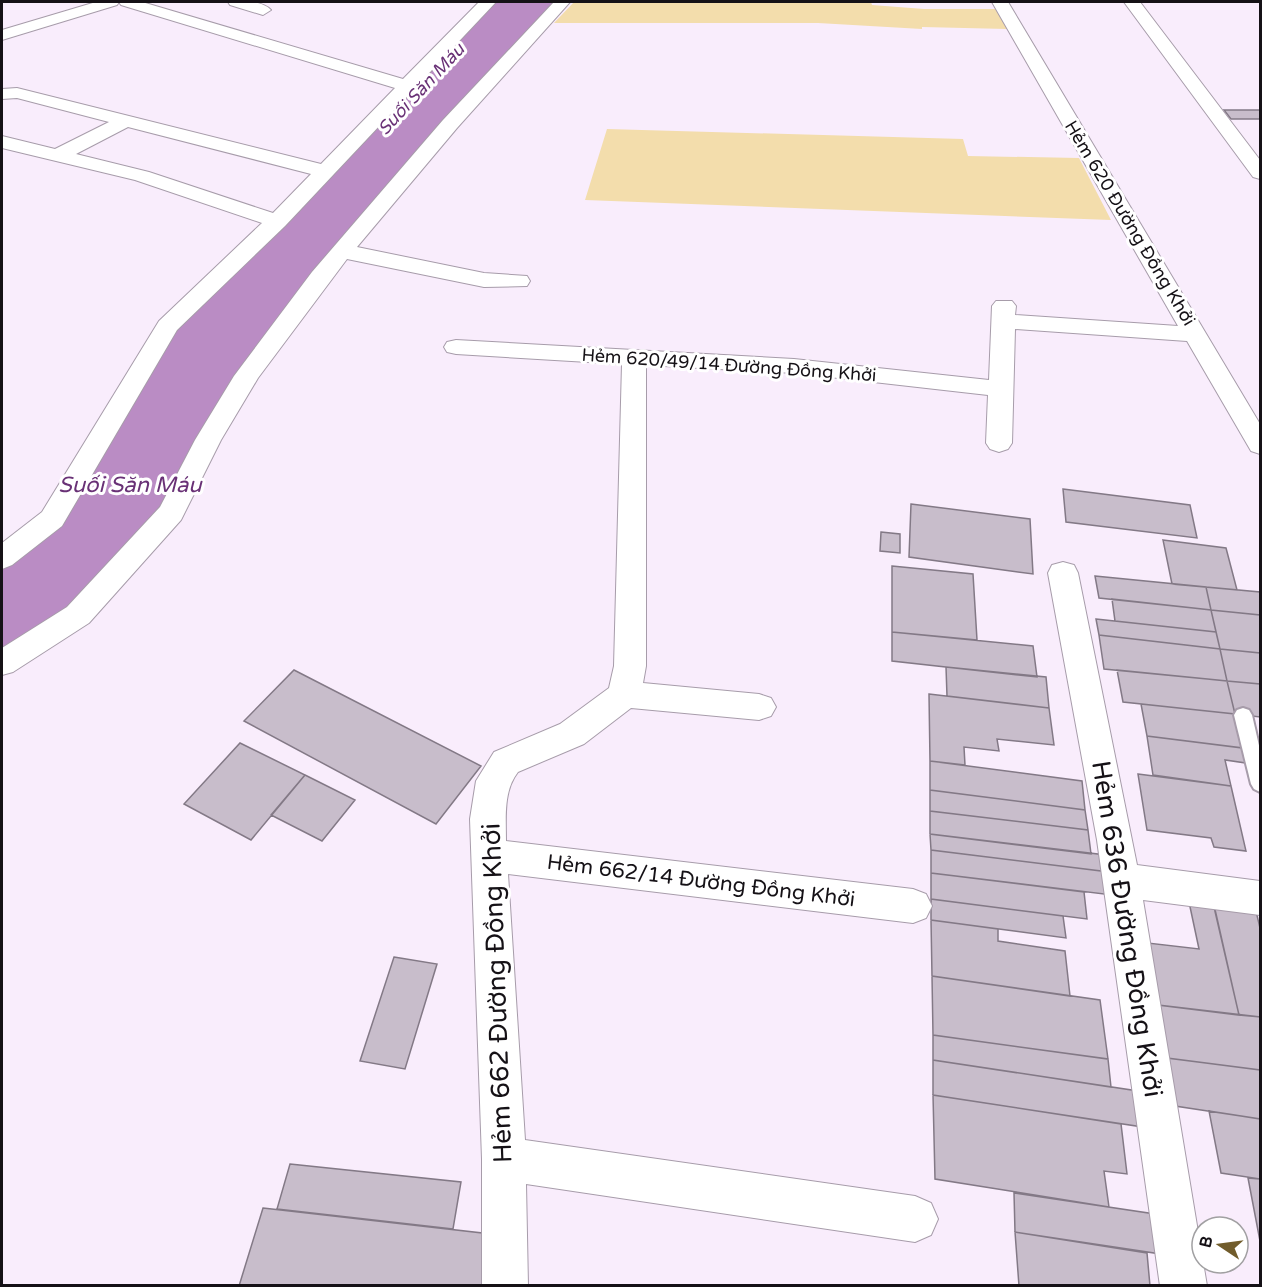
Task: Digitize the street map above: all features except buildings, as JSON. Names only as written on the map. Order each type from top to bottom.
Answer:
[{"type":"street","points":[[2,35],[111,2]]},
{"type":"street","points":[[127,2],[406,86]]},
{"type":"street","points":[[236,2],[263,10]]},
{"type":"street","points":[[2,558],[52,519],[167,326],[277,221],[488,2]]},
{"type":"street","points":[[2,663],[78,615],[171,513],[208,440],[247,376],[342,251],[450,124],[562,2]]},
{"type":"street","name":"Hẻm 620 Đường Đồng Khởi","points":[[999,2],[1197,334],[1260,445]]},
{"type":"street","points":[[1132,2],[1260,173]]},
{"type":"street","points":[[2,94],[17,93],[325,171]]},
{"type":"street","points":[[57,156],[125,121]]},
{"type":"street","points":[[2,142],[142,176],[277,221]]},
{"type":"street","points":[[342,251],[484,280],[519,281]]},
{"type":"street","points":[[999,443],[1003,314],[1197,334]]},
{"type":"street","name":"Hẻm 620/49/14 Đường Đồng Khởi","points":[[456,347],[834,369],[1001,389]]},
{"type":"street","points":[[634,357],[630,666],[624,694],[759,707]]},
{"type":"street","name":"Hẻm 636 Đường Đồng Khởi","points":[[1064,573],[1121,880],[1184,1286]]},
{"type":"street","name":"Hẻm 662 Đường Đồng Khởi","points":[[505,1286],[504,1159],[488,855],[489,814],[493,784],[506,762],[566,738],[612,706],[624,694]]},
{"type":"street","name":"Hẻm 662/14 Đường Đồng Khởi","points":[[488,855],[913,906]]},
{"type":"street","points":[[1121,880],[1260,898]]},
{"type":"street","points":[[504,1159],[915,1219]]},
{"type":"lane","points":[[1243,715],[1260,784]]},
{"type":"shaded area","points":[[574,2],[871,2],[872,5],[924,9],[996,9],[1007,29],[922,27],[922,29],[818,23],[554,23]]},
{"type":"shaded area","points":[[607,129],[963,139],[968,156],[1079,158],[1111,220],[585,200]]},
{"type":"water","name":"Suối Săn Máu","points":[[496,2],[555,2],[441,125],[160,511],[68,610],[2,652],[2,570],[61,523],[178,327]]}]
